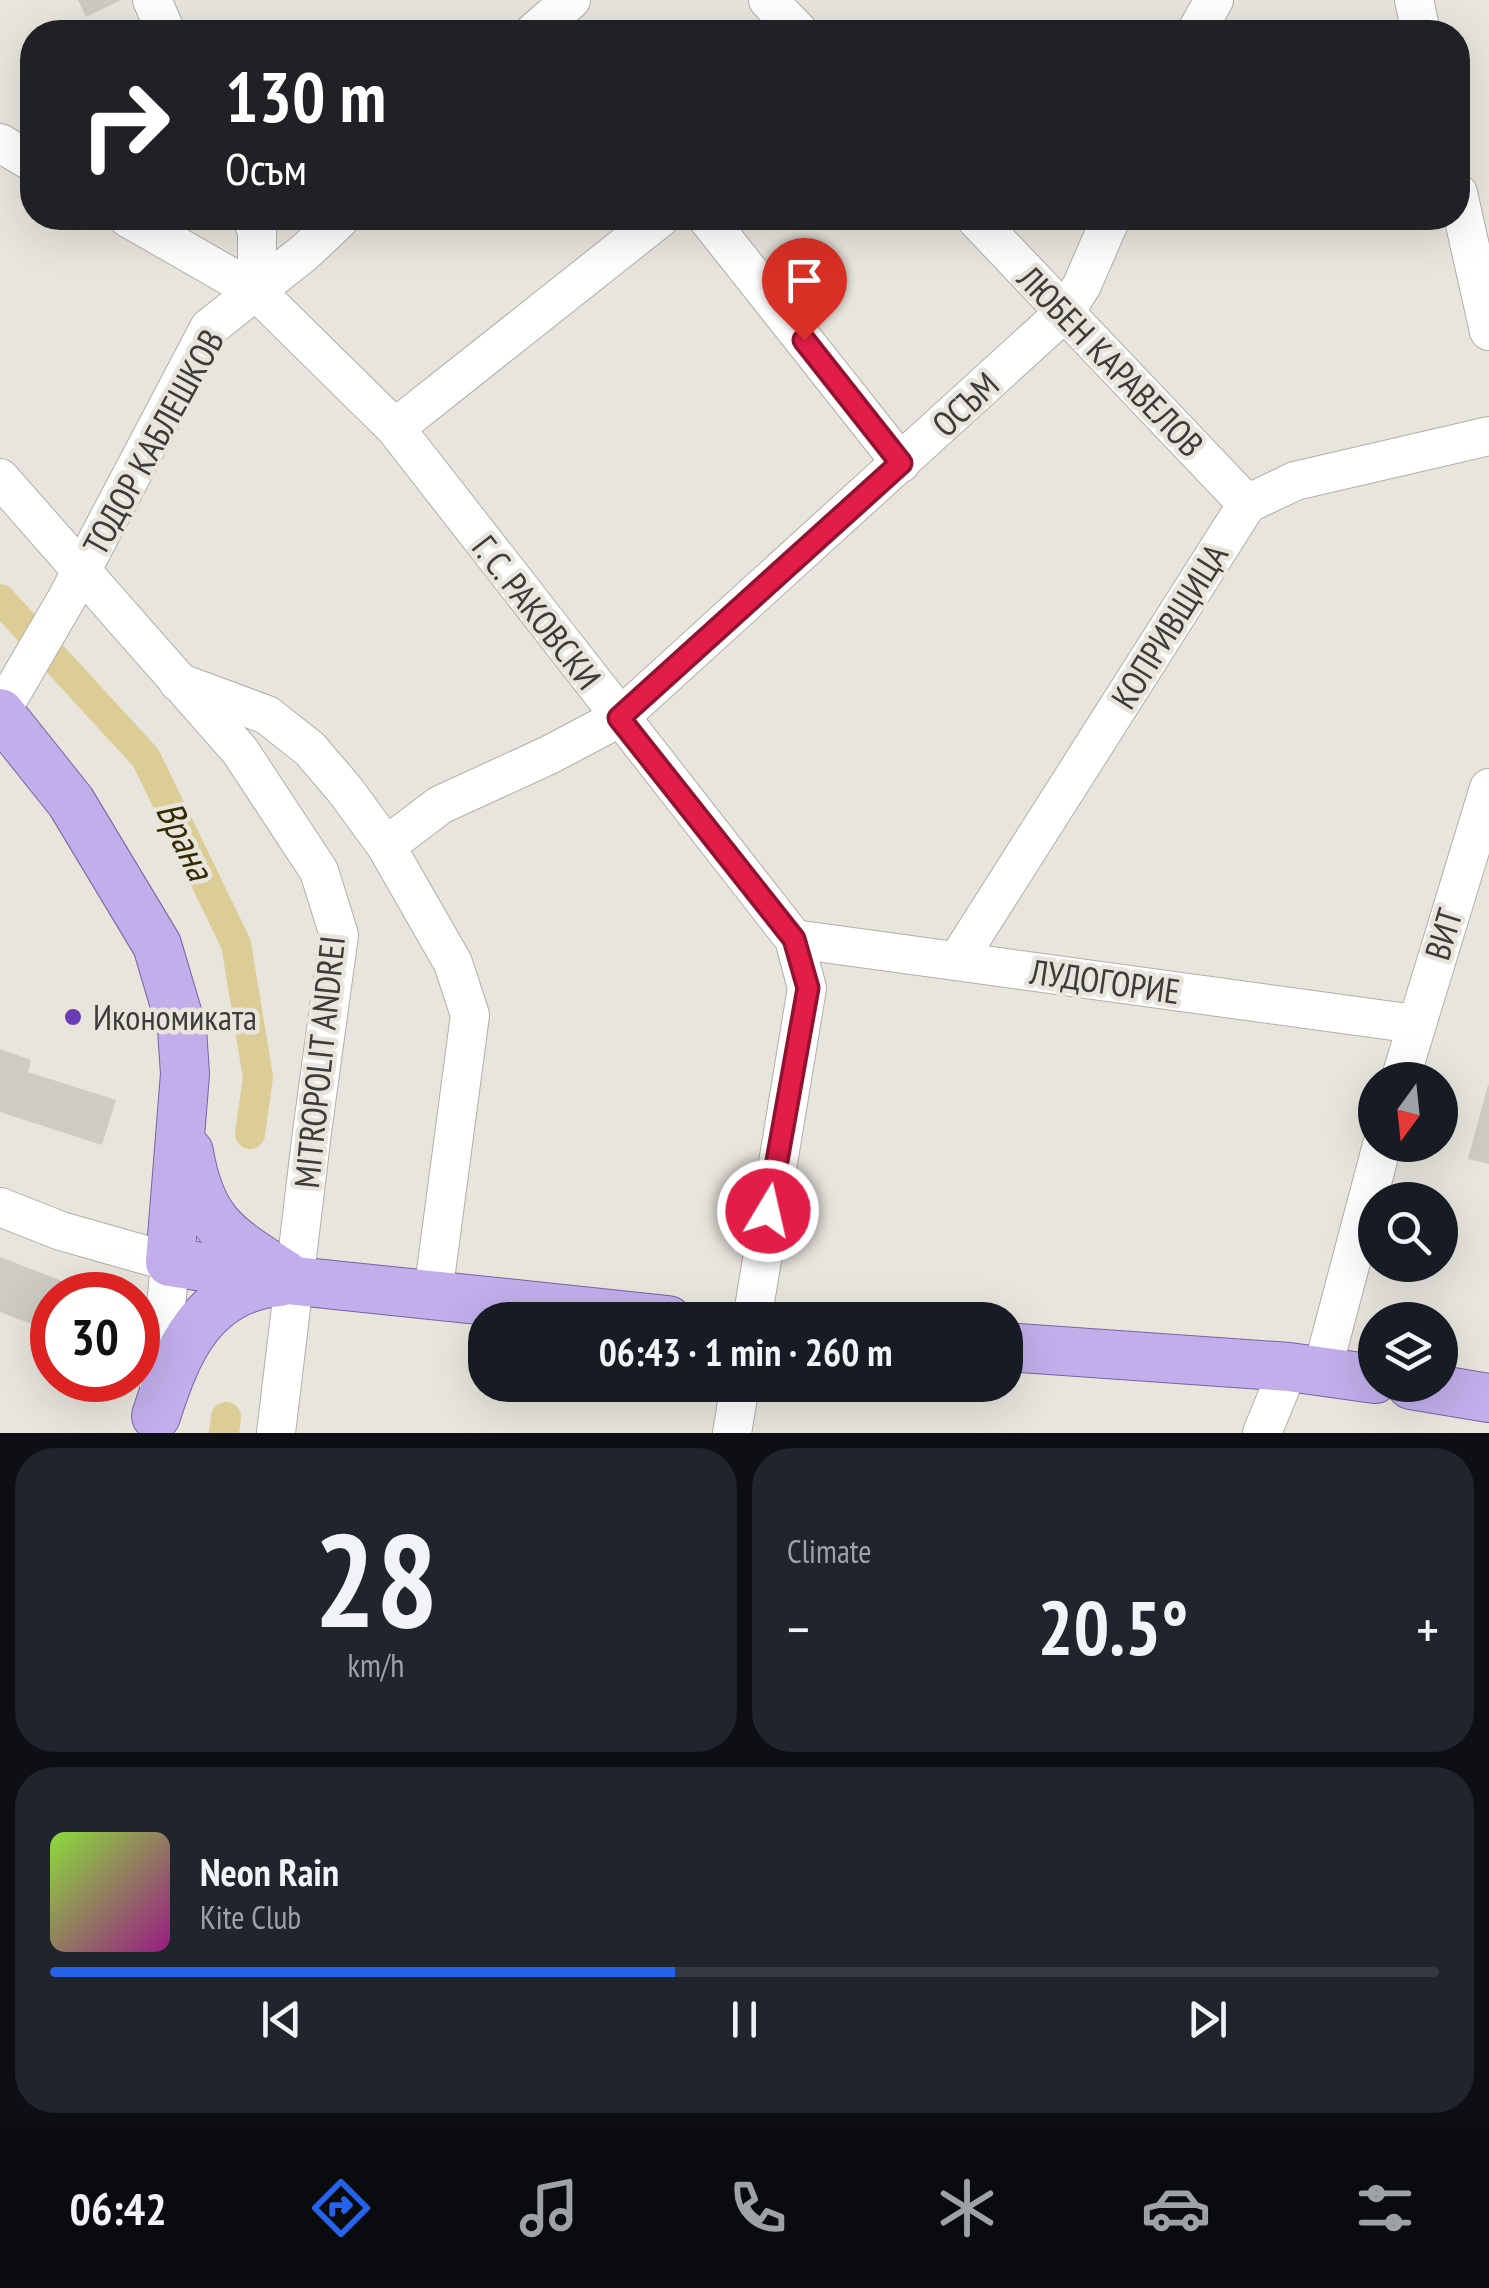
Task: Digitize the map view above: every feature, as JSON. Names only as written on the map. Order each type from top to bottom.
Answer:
[{"type":"main road","points":[[4,707],[71,802],[157,945],[182,1029],[185,1074],[170,1262],[296,1281],[506,1302]]},
{"type":"main road","points":[[183,1119],[194,1184],[217,1227],[296,1281]]},
{"type":"main road","points":[[154,1425],[170,1370],[191,1330],[216,1306],[246,1289],[296,1281]]},
{"type":"main road","points":[[1023,1348],[1305,1369],[1358,1377]]},
{"type":"main road","points":[[1458,1366],[1489,1365]]},
{"type":"main road","points":[[1305,1369],[1358,1369]]},
{"type":"main road","points":[[1458,1393],[1489,1398]]},
{"type":"street","points":[[550,20],[571,0]]},
{"type":"street","points":[[768,0],[787,20]]},
{"type":"street","name":"Г. С. РАКОВСКИ","points":[[149,230],[257,292],[396,428],[794,939],[808,988],[755,1302]]},
{"type":"street","points":[[256,230],[257,292]]},
{"type":"street","name":"ТОДОР КАБЛЕШКОВ","points":[[4,707],[74,584],[209,328],[327,230]]},
{"type":"street","points":[[396,428],[645,230]]},
{"type":"street","points":[[717,230],[901,463]]},
{"type":"street","name":"ЛЮБЕН КАРАВЕЛОВ","points":[[987,230],[1076,309],[1247,504]]},
{"type":"street","name":"ОСЪМ","points":[[386,846],[440,804],[549,755],[619,718],[1076,309],[1106,230]]},
{"type":"street","points":[[1466,230],[1489,331]]},
{"type":"street","name":"КОПРИВЩИЦА","points":[[956,960],[1247,504],[1295,481],[1489,436]]},
{"type":"street","name":"MITROPOLIT ANDREI","points":[[0,478],[74,584],[176,681],[240,751],[319,871],[339,936],[276,1433]]},
{"type":"street","points":[[176,681],[268,714],[310,749],[346,790],[386,846],[453,962],[470,1015],[434,1294]]},
{"type":"street","name":"ВИТ","points":[[1405,1062],[1489,788]]},
{"type":"street","name":"ЛУДОГОРИЕ","points":[[794,939],[1415,1024]]},
{"type":"street","points":[[1262,1433],[1305,1369],[1376,1162]]},
{"type":"street","points":[[0,1207],[61,1231],[170,1262],[154,1425]]},
{"type":"street","points":[[732,1433],[737,1402]]},
{"type":"building","points":[[78,0],[121,0],[86,17]]},
{"type":"building","points":[[0,1049],[31,1060],[28,1072],[116,1100],[102,1145],[0,1112]]},
{"type":"building","points":[[1489,1085],[1489,1164],[1468,1159]]},
{"type":"building","points":[[0,1257],[39,1272],[30,1272],[30,1324],[0,1312]]},
{"type":"waterway","name":"Врана","points":[[0,599],[146,758],[236,944],[258,1077],[250,1134]]},
{"type":"waterway","name":"Врана","points":[[224,1433],[226,1417]]},
{"type":"place","name":"Икономиката","points":[[73,1017]]},
{"type":"route","points":[[768,1211],[808,988],[794,939],[619,718],[901,463],[804,340]]}]
